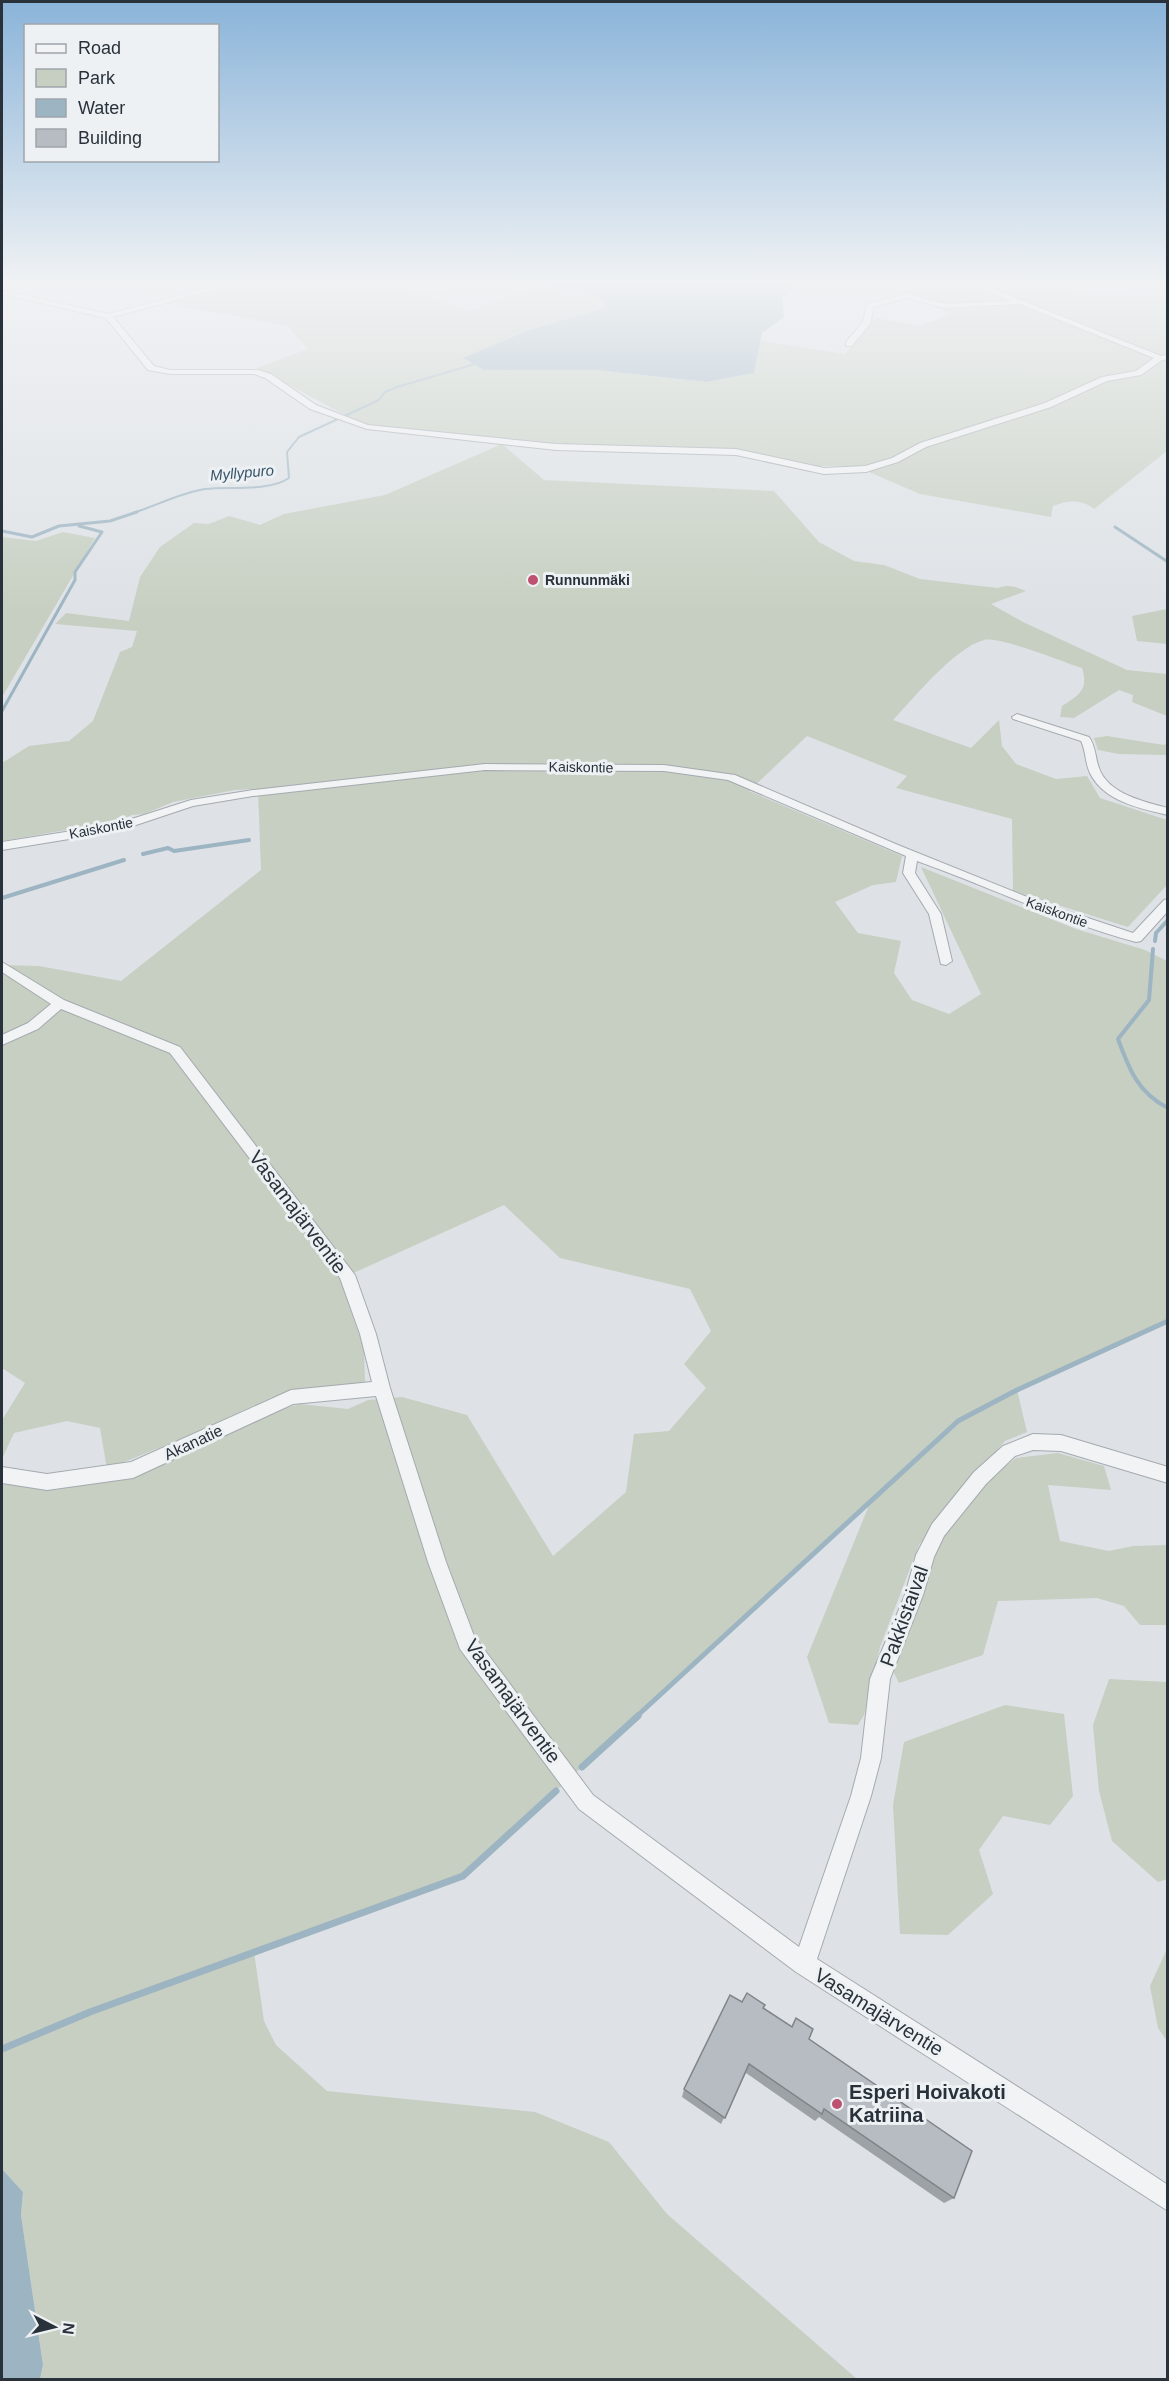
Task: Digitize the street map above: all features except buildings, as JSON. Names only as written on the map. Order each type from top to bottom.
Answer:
[{"type":"street","points":[[290,392],[330,415],[353,423],[392,431],[556,447],[736,452],[816,470],[855,470],[895,460],[923,445],[1048,405],[1077,392]]},
{"type":"street","points":[[1017,717],[1085,739],[1090,746],[1095,773],[1103,783],[1129,800],[1167,812]]},
{"type":"street","name":"Kaiskontie","points":[[2,846],[118,826],[191,803],[253,793],[485,767],[664,768],[718,774],[1033,904],[1106,930],[1136,938],[1167,903]]},
{"type":"street","points":[[912,855],[909,873],[935,914],[946,961]]},
{"type":"street","name":"Vasamajärventie","points":[[2,966],[59,1003],[175,1050],[347,1275],[368,1334],[382,1388],[437,1562],[467,1642],[586,1802],[804,1964],[1051,2121],[1167,2199]]},
{"type":"street","points":[[2,1040],[36,1025],[51,1014],[59,1003]]},
{"type":"street","name":"Akanatie","points":[[2,1475],[47,1482],[133,1470],[291,1397],[382,1388]]},
{"type":"street","name":"Pakkistaival","points":[[804,1964],[872,1758],[880,1679],[938,1530],[980,1478],[1009,1451],[1033,1442],[1061,1443],[1167,1475]]},
{"type":"green space","points":[[302,392],[1167,392],[1167,451],[1094,509],[1079,502],[1064,503],[1053,506],[1051,517],[920,494],[855,466],[808,466],[737,449],[562,444],[362,424]]},
{"type":"green space","points":[[502,444],[544,480],[774,491],[819,542],[854,561],[884,565],[920,579],[998,588],[1009,586],[1019,588],[1026,591],[991,604],[1023,622],[1127,670],[1167,674],[1167,716],[1132,702],[1133,695],[1119,690],[1074,718],[1060,717],[1062,706],[1078,695],[1083,687],[1082,668],[1003,642],[984,640],[972,645],[948,663],[893,720],[971,748],[999,720],[1002,746],[1016,764],[1056,779],[1087,776],[1100,798],[1167,820],[1167,885],[1128,927],[1013,891],[1012,819],[896,788],[907,776],[807,736],[749,791],[902,856],[896,882],[873,885],[835,902],[858,933],[901,941],[894,973],[912,1000],[949,1014],[981,994],[921,867],[1076,929],[1145,950],[1167,961],[1167,1321],[1017,1390],[1027,1432],[1005,1441],[919,1545],[880,1647],[864,1715],[858,1725],[829,1723],[807,1657],[870,1503],[463,1876],[254,1952],[264,2021],[276,2045],[327,2091],[535,2112],[609,2142],[667,2214],[857,2379],[40,2379],[43,2365],[21,2215],[23,2192],[2,2169],[2,1483],[56,1490],[154,1468],[267,1413],[300,1404],[348,1409],[368,1400],[402,1397],[467,1415],[553,1556],[626,1492],[634,1434],[669,1431],[706,1388],[684,1364],[711,1331],[690,1289],[560,1258],[504,1205],[340,1279],[364,1349],[365,1383],[272,1397],[193,1434],[107,1469],[100,1428],[67,1421],[14,1433],[2,1459],[2,1420],[25,1383],[2,1368],[2,965],[39,966],[121,981],[261,870],[258,789],[235,790],[173,802],[144,814],[132,815],[118,821],[2,841],[2,763],[29,746],[69,741],[93,721],[120,652],[132,647],[137,631],[55,624],[66,613],[129,621],[140,577],[160,547],[194,523],[209,524],[229,516],[260,525],[284,514],[385,495]]},
{"type":"green space","points":[[63,532],[95,538],[2,697],[2,537],[36,541]]},
{"type":"green space","points":[[1167,609],[1167,644],[1137,641],[1132,616]]},
{"type":"green space","points":[[1107,736],[1164,745],[1167,743],[1167,755],[1119,754],[1098,750],[1094,738]]},
{"type":"green space","points":[[1058,1453],[1104,1466],[1111,1490],[1048,1485],[1060,1541],[1109,1551],[1133,1546],[1167,1545],[1167,1625],[1140,1625],[1124,1606],[1097,1598],[998,1601],[983,1655],[899,1683],[893,1671],[943,1534],[986,1482],[1016,1458]]},
{"type":"green space","points":[[1109,1679],[1167,1682],[1167,1879],[1158,1882],[1112,1841],[1099,1791],[1093,1725]]},
{"type":"green space","points":[[1005,1705],[1064,1714],[1073,1796],[1050,1825],[1003,1816],[979,1850],[993,1894],[948,1935],[900,1934],[893,1805],[904,1742]]},
{"type":"green space","points":[[1167,1949],[1167,2041],[1158,2028],[1150,1986]]},
{"type":"water","points":[[2,2169],[23,2192],[21,2215],[43,2365],[40,2379],[2,2379]]},
{"type":"waterway","name":"Myllypuro","points":[[133,513],[178,496],[205,489],[260,487],[281,482],[289,478],[287,452],[299,437],[379,400],[385,392]]},
{"type":"waterway","name":"Myllypuro","points":[[2,531],[32,537],[59,526],[110,521],[137,512]]},
{"type":"waterway","points":[[2,711],[75,580],[75,572],[102,532],[79,526]]},
{"type":"waterway","points":[[1115,527],[1168,562]]},
{"type":"waterway","points":[[143,854],[168,848],[174,851],[249,840]]},
{"type":"waterway","points":[[2,898],[124,860]]},
{"type":"waterway","points":[[1155,941],[1156,933],[1168,920]]},
{"type":"waterway","points":[[1153,949],[1149,1000],[1118,1039],[1136,1079],[1149,1095],[1168,1108]]},
{"type":"waterway","points":[[636,1717],[958,1421],[1017,1390],[1168,1321]]},
{"type":"waterway","points":[[582,1767],[638,1716]]},
{"type":"waterway","points":[[2,2049],[90,2012],[463,1876],[556,1791]]},
{"type":"place","name":"Runnunmäki","points":[[533,580]]},
{"type":"place","name":"Esperi Hoivakoti Katriina","points":[[837,2104]]}]
